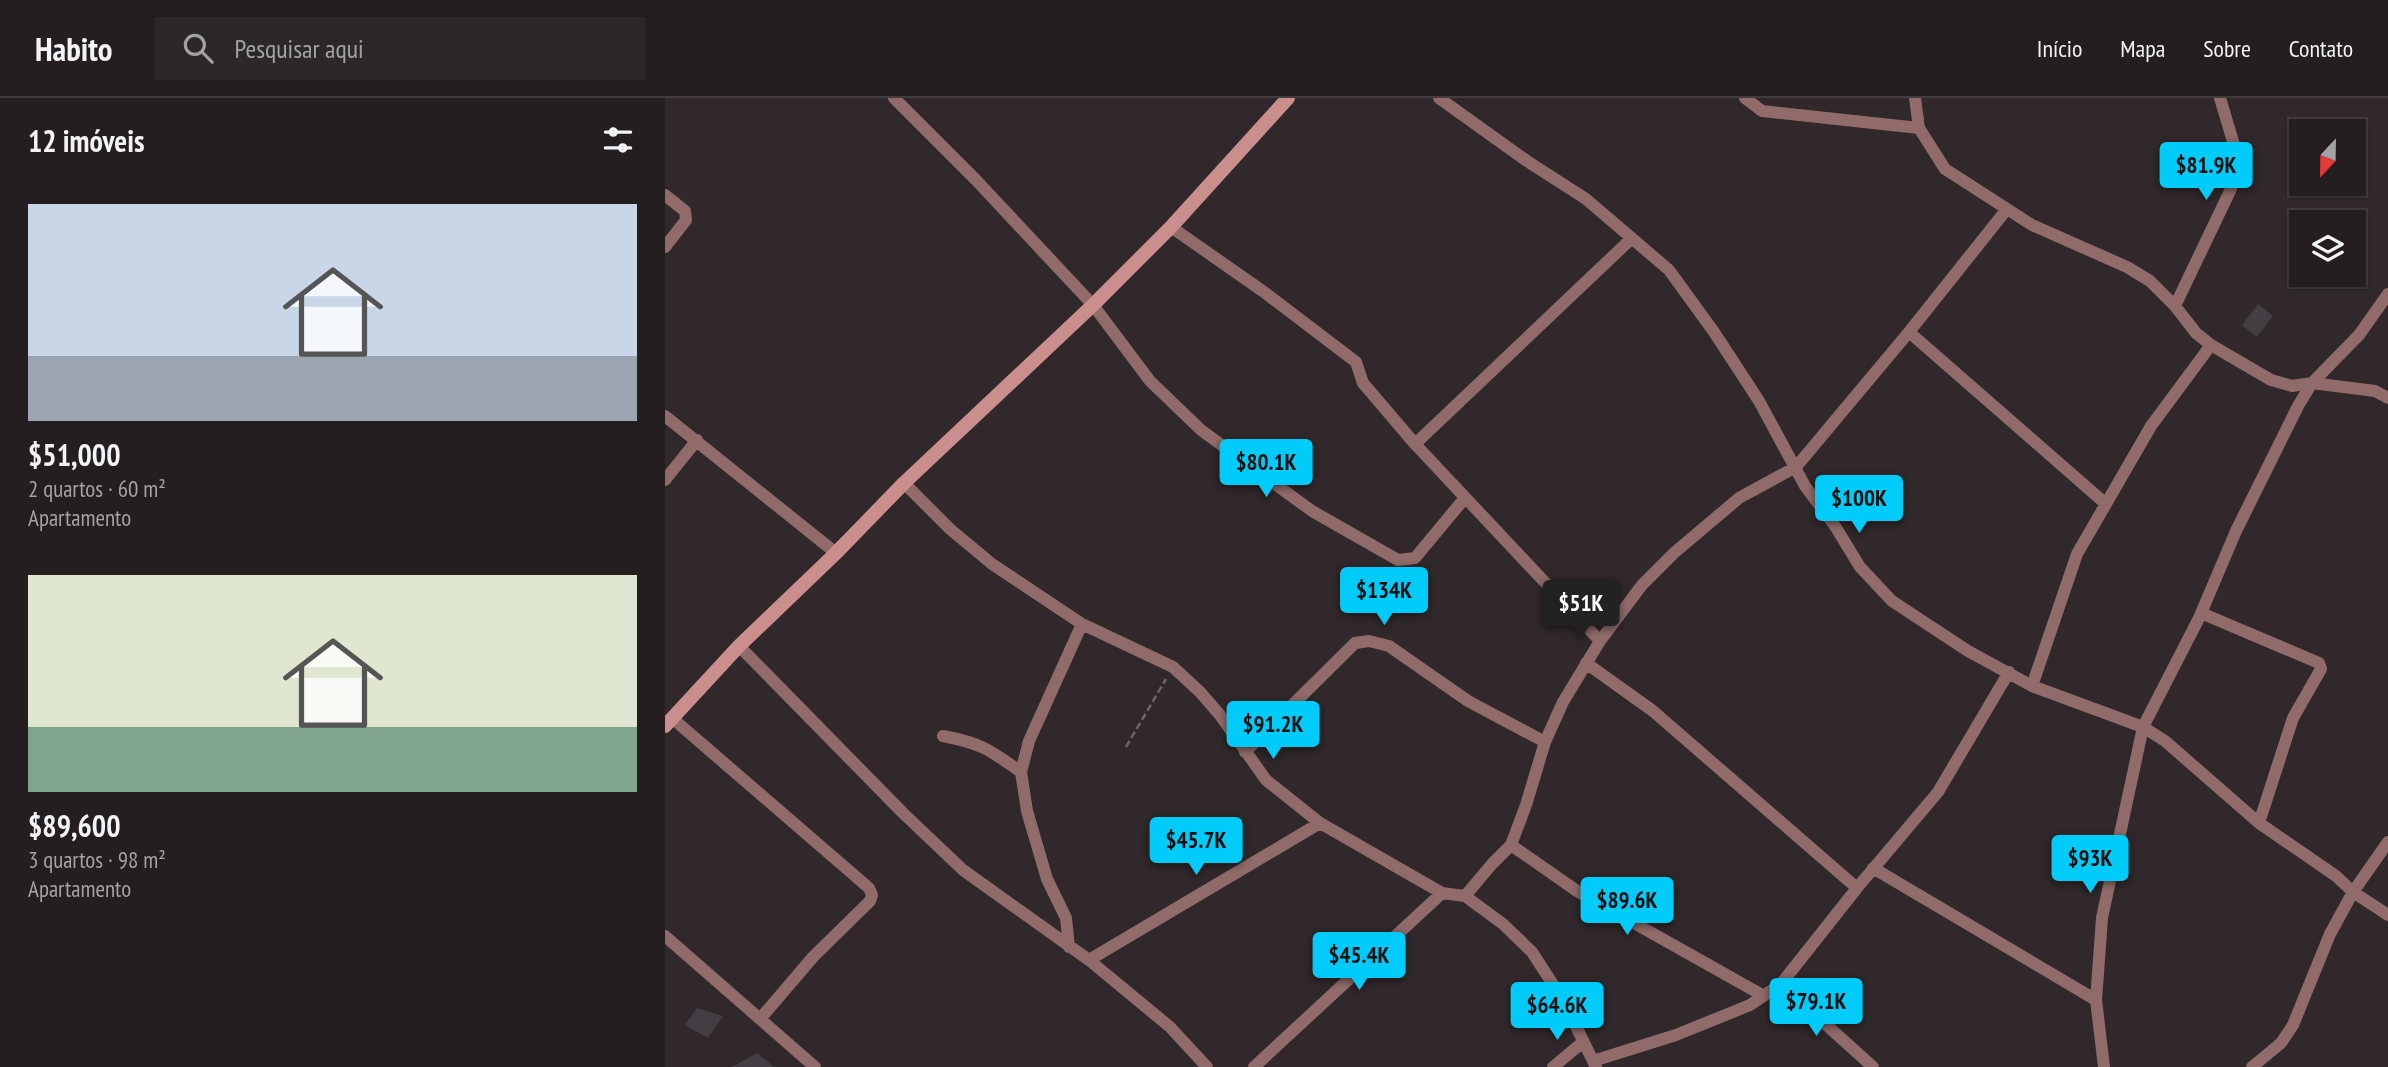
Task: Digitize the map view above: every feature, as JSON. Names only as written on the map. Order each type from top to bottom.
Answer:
[{"type":"street","points":[[894,98],[976,180],[1093,305],[1150,381],[1201,430],[1312,511],[1398,560],[1415,558],[1464,499]]},
{"type":"street","points":[[760,1018],[813,957],[870,901],[872,895],[869,888],[669,722],[739,646],[904,483],[1093,305],[1171,227],[1287,98]]},
{"type":"street","points":[[1439,98],[1586,199],[1669,270],[1759,401],[1805,486],[1835,526],[1860,567],[1892,601],[1968,651],[2032,686],[2143,727],[2165,741],[2259,823],[2388,915]]},
{"type":"street","points":[[1745,98],[1762,111],[1919,128]]},
{"type":"street","points":[[1915,98],[1919,128],[1945,169],[2032,225],[2127,267],[2150,281],[2175,306],[2196,333],[2211,345],[2271,380],[2292,386],[2312,383],[2375,391],[2388,398]]},
{"type":"street","points":[[2175,306],[2230,191],[2238,167],[2220,98]]},
{"type":"street","points":[[665,195],[685,211],[686,219],[665,247]]},
{"type":"street","points":[[1465,896],[1511,845],[1545,742],[1563,702],[1600,642],[1642,585],[1674,553],[1739,499],[1796,467],[2007,209]]},
{"type":"street","points":[[1171,227],[1264,292],[1356,362],[1363,383],[1415,444],[1600,642]]},
{"type":"street","points":[[1415,444],[1631,239]]},
{"type":"street","points":[[2104,1067],[2096,1000],[2102,918],[2143,727],[2201,613],[2236,531],[2298,406],[2312,383],[2359,335],[2388,294]]},
{"type":"street","points":[[1909,332],[2106,504]]},
{"type":"street","points":[[2032,686],[2077,554],[2151,426],[2211,345]]},
{"type":"street","points":[[665,416],[836,553]]},
{"type":"street","points":[[665,480],[697,440]]},
{"type":"street","points":[[904,483],[950,529],[992,564],[1082,624],[1173,667],[1220,715],[1266,780],[1320,823],[1442,893],[1465,896],[1503,924],[1532,953],[1563,1000],[1595,1064],[1750,1005],[1781,984],[1873,868],[1938,792],[2009,672]]},
{"type":"street","points":[[2201,613],[2319,663],[2321,669],[2293,718],[2259,823]]},
{"type":"street","points":[[1069,947],[1066,918],[1047,879],[1027,811],[1021,772],[1029,741],[1082,624]]},
{"type":"street","points":[[1245,752],[1355,643],[1369,640],[1389,646],[1468,701],[1545,742]]},
{"type":"street","points":[[739,646],[963,870],[1089,960],[1170,1027],[1207,1067]]},
{"type":"street","points":[[1586,663],[1653,711],[1857,888]]},
{"type":"street","points":[[943,736],[971,741],[988,748],[1021,772]]},
{"type":"street","points":[[1089,960],[1320,823]]},
{"type":"street","points":[[2252,1067],[2281,1043],[2293,1025],[2330,934],[2353,892],[2388,842]]},
{"type":"street","points":[[1511,845],[1577,891],[1764,996]]},
{"type":"street","points":[[1873,868],[2096,1000]]},
{"type":"street","points":[[1254,1067],[1442,893]]},
{"type":"street","points":[[665,936],[815,1067]]},
{"type":"street","points":[[1781,984],[1873,1067]]},
{"type":"street","points":[[1553,1067],[1583,1042]]},
{"type":"path","points":[[1126,747],[1173,667]]},
{"type":"building","points":[[2258,304],[2273,316],[2257,337],[2242,325]]},
{"type":"building","points":[[697,1008],[723,1016],[708,1038],[685,1025]]},
{"type":"building","points":[[757,1053],[774,1067],[732,1067]]}]
